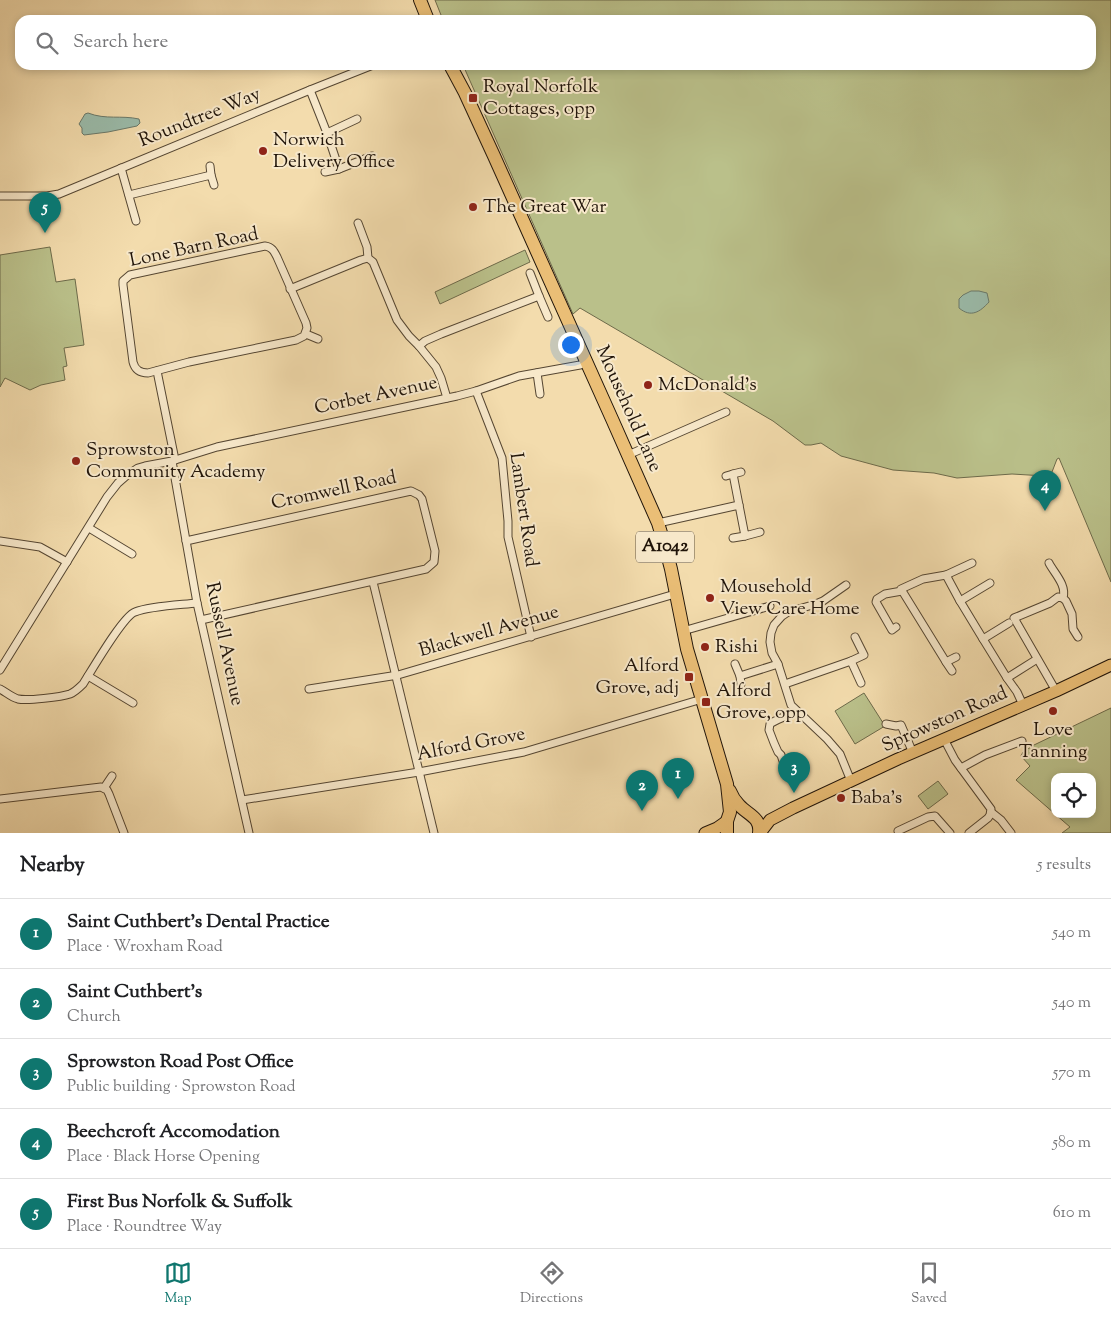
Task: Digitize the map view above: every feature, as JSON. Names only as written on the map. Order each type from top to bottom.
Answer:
[{"type":"highway","points":[[420,0],[426,15]]},
{"type":"highway","name":"Mousehold Lane","points":[[453,70],[466,93],[658,523],[671,569],[687,649],[728,784],[733,798],[759,822],[759,833]]},
{"type":"highway","name":"Mousehold Lane","points":[[728,784],[730,804],[728,824]]},
{"type":"highway","points":[[728,824],[738,812],[749,813]]},
{"type":"main road","name":"Sprowston Road","points":[[759,833],[770,820],[793,808],[1111,665]]},
{"type":"main road","name":"Sprowston Road","points":[[749,813],[768,816],[793,808]]},
{"type":"main road","points":[[705,833],[728,824]]},
{"type":"street","name":"Roundtree Way","points":[[0,196],[53,196],[360,70]]},
{"type":"street","points":[[310,90],[328,133],[339,169]]},
{"type":"street","points":[[328,133],[357,119]]},
{"type":"street","points":[[325,172],[339,169],[372,156]]},
{"type":"street","points":[[210,166],[214,185]]},
{"type":"street","name":"Roundtree Way","points":[[121,168],[136,221]]},
{"type":"street","points":[[129,195],[211,175]]},
{"type":"street","points":[[358,223],[368,247],[368,258]]},
{"type":"street","name":"Lone Barn Road","points":[[265,246],[273,250],[290,288],[306,323],[306,334],[301,338],[137,374],[133,362],[123,285],[126,277],[265,246]]},
{"type":"street","points":[[290,288],[368,258]]},
{"type":"street","points":[[368,258],[373,262],[397,320],[408,336],[436,367],[446,398]]},
{"type":"street","points":[[530,273],[548,317]]},
{"type":"street","points":[[419,346],[425,341],[441,334],[540,296]]},
{"type":"street","points":[[306,334],[318,339]]},
{"type":"street","name":"Corbet Avenue","points":[[0,670],[107,497],[118,483],[138,468],[173,461],[226,445],[476,391],[519,376],[580,365],[587,362]]},
{"type":"street","points":[[157,370],[173,461]]},
{"type":"street","points":[[537,373],[540,394]]},
{"type":"street","name":"Lambert Road","points":[[476,391],[502,458],[508,537],[531,637]]},
{"type":"street","points":[[628,455],[726,412]]},
{"type":"street","name":"Russell Avenue","points":[[173,461],[197,603],[249,833]]},
{"type":"street","points":[[733,474],[745,536]]},
{"type":"street","name":"Cromwell Road","points":[[186,541],[411,491],[419,494],[422,499],[435,552],[434,562],[426,569],[201,620]]},
{"type":"street","points":[[658,523],[739,505]]},
{"type":"street","points":[[89,528],[132,554]]},
{"type":"street","points":[[733,538],[760,532]]},
{"type":"street","points":[[0,543],[40,547],[67,562]]},
{"type":"street","points":[[1049,563],[1064,590],[1064,598],[1072,614],[1073,629],[1078,637]]},
{"type":"street","points":[[894,631],[877,605],[877,599],[886,594],[902,591],[901,589],[923,579],[946,575],[972,564]]},
{"type":"street","points":[[946,575],[1023,705]]},
{"type":"street","points":[[373,582],[434,833]]},
{"type":"street","points":[[960,601],[990,583]]},
{"type":"street","points":[[846,585],[823,601],[788,612],[774,625],[770,642],[772,653],[778,664],[791,705],[840,754],[851,781]]},
{"type":"street","points":[[902,591],[952,671]]},
{"type":"street","name":"Blackwell Avenue","points":[[309,689],[396,676],[675,594]]},
{"type":"street","points":[[1056,691],[1014,618],[1050,603],[1058,597],[1064,598]]},
{"type":"street","points":[[0,689],[16,698],[24,700],[70,694],[83,684],[130,614],[148,609],[197,603]]},
{"type":"street","points":[[683,631],[770,606]]},
{"type":"street","points":[[983,639],[1009,623]]},
{"type":"street","points":[[785,684],[864,656],[855,637]]},
{"type":"street","points":[[946,662],[956,657]]},
{"type":"street","points":[[851,661],[861,683]]},
{"type":"street","points":[[1007,678],[1034,661]]},
{"type":"street","points":[[735,664],[740,680],[778,664]]},
{"type":"street","points":[[88,676],[133,703]]},
{"type":"street","name":"Alford Grove","points":[[242,800],[419,772],[524,752],[702,698]]},
{"type":"street","points":[[785,767],[769,730],[770,724],[795,710]]},
{"type":"street","points":[[886,724],[901,725],[913,753]]},
{"type":"street","points":[[944,739],[954,760],[990,806],[991,812],[988,818],[970,833]]},
{"type":"street","points":[[961,768],[985,755],[1019,744]]},
{"type":"street","points":[[104,788],[112,776]]},
{"type":"street","points":[[0,799],[104,788]]},
{"type":"street","points":[[104,788],[109,794],[124,833]]},
{"type":"street","points":[[991,812],[1001,820],[1011,833]]},
{"type":"street","points":[[898,831],[928,817],[935,816],[950,833]]},
{"type":"green space","points":[[435,0],[1111,0],[1111,582],[1059,458],[1052,472],[1045,476],[1012,474],[957,478],[934,473],[893,470],[841,456],[821,443],[805,445],[773,421],[580,308],[573,314],[465,70],[1096,70],[1096,15],[441,15]]},
{"type":"green space","points":[[50,247],[56,282],[75,279],[84,345],[64,348],[67,366],[63,367],[65,380],[41,385],[30,390],[5,378],[0,387],[0,255]]},
{"type":"green space","points":[[525,250],[530,262],[440,304],[435,292]]},
{"type":"green space","points":[[864,693],[885,726],[855,744],[835,711]]},
{"type":"green space","points":[[1111,708],[1111,833],[1062,833],[1070,827],[1060,818],[1096,818],[1096,773],[1051,773],[1051,811],[1016,780],[1030,766],[1021,756],[1023,752],[1034,745]]},
{"type":"green space","points":[[938,781],[948,794],[928,809],[918,796]]},
{"type":"shaded area","points":[[85,114],[139,119],[140,123],[137,126],[84,135],[79,124]]},
{"type":"shaded area","points":[[971,291],[987,293],[989,302],[979,311],[967,313],[959,308],[959,299]]},
{"type":"place","name":"Royal Norfolk Cottages, opp","points":[[473,98]]},
{"type":"place","name":"Norwich Delivery Office","points":[[263,151]]},
{"type":"place","name":"The Great War","points":[[473,207]]},
{"type":"place","name":"First Bus Norfolk & Suffolk","points":[[45,233]]},
{"type":"place","name":"McDonald’s","points":[[648,385]]},
{"type":"place","name":"Sprowston Community Academy","points":[[76,461]]},
{"type":"place","name":"Beechcroft Accomodation","points":[[1045,511]]},
{"type":"place","name":"Mousehold View Care Home","points":[[710,598]]},
{"type":"place","name":"Rishi","points":[[705,647]]},
{"type":"place","name":"Alford Grove, adj","points":[[689,677]]},
{"type":"place","name":"Alford Grove, opp","points":[[706,702]]},
{"type":"place","name":"Love Tanning","points":[[1053,711]]},
{"type":"place","name":"Sprowston Road Post Office","points":[[794,793]]},
{"type":"place","name":"Baba's","points":[[841,798]]},
{"type":"place","name":"Saint Cuthbert's Dental Practice","points":[[678,799]]},
{"type":"place","name":"Saint Cuthbert's","points":[[642,811]]}]
